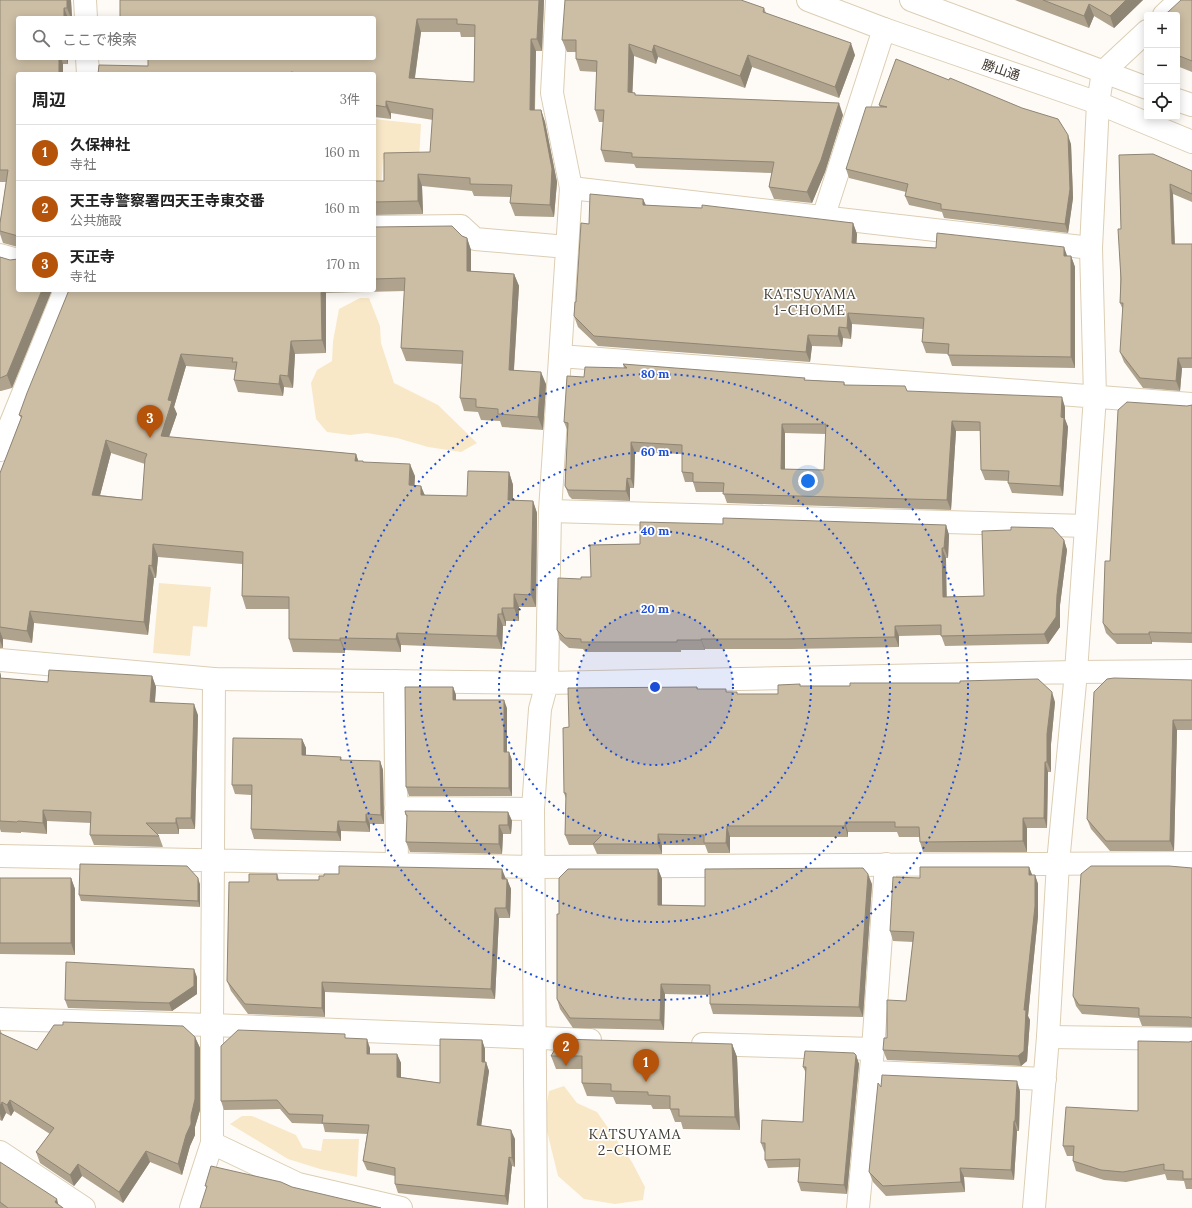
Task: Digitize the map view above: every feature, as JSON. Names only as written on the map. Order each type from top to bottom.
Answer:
[{"type":"street","points":[[85,0],[86,16]]},
{"type":"street","points":[[536,1208],[533,809],[540,709],[547,682],[550,511],[571,188],[552,93],[557,0]]},
{"type":"street","name":"勝山通","points":[[808,0],[884,29],[1098,103],[1192,142]]},
{"type":"street","points":[[911,0],[1144,87]]},
{"type":"street","points":[[1167,12],[1180,0]]},
{"type":"street","points":[[823,218],[884,29]]},
{"type":"street","points":[[1034,1208],[1048,1036],[1058,863],[1076,672],[1095,396],[1091,248],[1098,103],[1103,72],[1144,34]]},
{"type":"street","points":[[87,60],[88,72]]},
{"type":"street","points":[[1180,101],[1192,105]]},
{"type":"street","points":[[571,188],[1091,248]]},
{"type":"street","points":[[376,227],[461,226],[475,239],[567,247]]},
{"type":"street","points":[[0,255],[16,259]]},
{"type":"street","points":[[0,450],[64,292]]},
{"type":"street","points":[[560,356],[1192,404]]},
{"type":"street","points":[[550,511],[1086,526]]},
{"type":"street","points":[[0,660],[214,679],[395,681],[547,682],[1192,671]]},
{"type":"street","points":[[191,1208],[212,1143],[214,679]]},
{"type":"street","points":[[395,681],[397,864]]},
{"type":"street","points":[[396,808],[533,809]]},
{"type":"street","points":[[0,856],[533,867],[1192,863]]},
{"type":"street","points":[[858,1208],[874,1049],[886,864]]},
{"type":"street","points":[[0,1019],[212,1025],[613,1041]]},
{"type":"street","points":[[1048,1036],[1192,1039]]},
{"type":"street","points":[[684,1043],[874,1049]]},
{"type":"street","points":[[871,1072],[1045,1079]]},
{"type":"street","points":[[212,1143],[298,1184],[401,1208]]},
{"type":"street","points":[[0,1152],[84,1208]]},
{"type":"shaded area","points":[[376,119],[421,124],[419,160],[383,159],[380,207],[376,207]]},
{"type":"shaded area","points":[[360,298],[369,298],[380,326],[381,343],[394,383],[438,405],[477,443],[461,452],[428,447],[397,438],[367,433],[350,435],[327,432],[316,419],[311,383],[317,370],[332,361],[333,341],[339,309]]},
{"type":"shaded area","points":[[159,583],[211,587],[207,627],[193,626],[190,656],[153,653]]},
{"type":"shaded area","points":[[564,1086],[577,1103],[597,1112],[632,1162],[645,1187],[643,1200],[615,1204],[584,1199],[558,1176],[544,1119],[549,1091]]},
{"type":"shaded area","points":[[242,1116],[252,1116],[296,1135],[303,1148],[321,1151],[323,1139],[359,1139],[357,1177],[320,1169],[288,1159],[230,1124]]},
{"type":"building","points":[[0,0],[67,0],[67,8],[64,8],[64,16],[16,16],[16,60],[59,60],[59,72],[16,72],[16,235],[0,231],[8,170],[0,170]]},
{"type":"building","points":[[120,0],[539,0],[537,39],[531,39],[530,110],[541,110],[552,169],[550,205],[510,203],[512,185],[470,184],[470,178],[418,174],[418,201],[376,202],[376,181],[384,181],[384,153],[430,152],[433,109],[386,101],[386,107],[376,105],[376,72],[98,72],[99,65],[148,66],[148,60],[376,60],[376,16],[120,16]],"holes":[[[417,19],[457,19],[457,24],[475,25],[474,82],[409,78]]]},
{"type":"building","points":[[565,0],[741,0],[764,8],[763,12],[851,43],[835,87],[748,55],[740,76],[654,45],[652,52],[629,44],[628,92],[635,93],[635,95],[839,103],[821,160],[807,192],[769,187],[774,162],[632,157],[632,153],[601,150],[604,110],[595,110],[597,61],[576,59],[576,40],[562,40]]},
{"type":"building","points":[[1043,0],[1126,0],[1110,16],[1089,4],[1084,16]]},
{"type":"building","points":[[1181,0],[1192,0],[1192,61],[1180,56],[1180,12],[1168,12]]},
{"type":"building","points":[[896,59],[949,80],[950,78],[1022,108],[1058,119],[1068,135],[1070,189],[1065,224],[941,209],[941,204],[905,196],[908,184],[846,169],[866,107],[887,107],[879,105]]},
{"type":"building","points":[[1153,154],[1192,171],[1192,194],[1170,184],[1172,244],[1192,244],[1192,358],[1178,358],[1176,381],[1140,378],[1120,352],[1123,303],[1120,303],[1121,279],[1118,229],[1121,229],[1119,155]]},
{"type":"building","points":[[590,194],[643,199],[643,205],[702,208],[702,205],[853,223],[852,243],[936,248],[937,233],[1064,247],[1064,256],[1071,256],[1071,357],[948,355],[949,344],[922,342],[924,318],[848,313],[847,328],[839,327],[838,336],[808,335],[806,352],[594,336],[574,316],[581,223],[589,224]]},
{"type":"building","points":[[452,226],[462,236],[467,238],[467,271],[514,274],[509,370],[541,372],[538,417],[498,414],[498,409],[476,407],[476,399],[460,398],[463,351],[401,348],[405,278],[376,279],[376,227]]},
{"type":"building","points":[[0,257],[10,260],[16,259],[16,292],[41,292],[7,375],[0,378]]},
{"type":"building","points":[[68,292],[321,292],[322,340],[291,341],[288,376],[280,375],[279,384],[234,380],[237,362],[232,362],[233,358],[181,354],[168,400],[172,401],[161,436],[356,454],[355,461],[410,464],[409,485],[421,486],[421,495],[467,496],[468,471],[509,472],[508,500],[533,501],[531,595],[514,594],[514,608],[502,608],[502,614],[498,614],[497,636],[397,633],[396,639],[289,639],[289,597],[242,596],[243,552],[153,544],[152,566],[149,565],[144,622],[30,611],[27,631],[0,627],[0,473],[22,416],[19,415]],"holes":[[[106,440],[147,454],[145,459],[142,500],[92,495]]]},
{"type":"building","points":[[623,364],[805,378],[804,380],[844,382],[844,385],[905,386],[907,391],[1062,397],[1061,417],[1064,418],[1060,486],[1008,483],[1009,471],[981,470],[980,422],[952,421],[947,500],[723,494],[724,483],[693,482],[693,473],[682,472],[682,445],[631,442],[631,479],[627,478],[626,491],[568,490],[565,486],[568,423],[564,422],[567,376],[584,377],[585,367],[627,368]],"holes":[[[782,424],[826,424],[824,470],[781,469]]]},
{"type":"building","points":[[1127,402],[1187,406],[1192,405],[1192,633],[1149,632],[1149,634],[1113,634],[1103,623],[1105,561],[1110,561],[1118,410]]},
{"type":"building","points":[[723,518],[946,525],[944,548],[942,548],[943,597],[984,596],[982,531],[1011,530],[1011,527],[1053,528],[1064,540],[1057,595],[1056,617],[1044,634],[941,636],[941,625],[895,626],[895,637],[701,639],[677,640],[677,642],[581,642],[581,639],[565,638],[557,630],[558,578],[581,579],[581,577],[591,577],[590,545],[640,544],[640,522],[723,524]]},
{"type":"building","points":[[49,670],[152,676],[150,702],[194,704],[191,818],[176,818],[176,823],[146,823],[159,836],[90,835],[91,812],[43,810],[43,823],[0,821],[0,678],[48,682]]},
{"type":"building","points":[[1038,679],[1052,692],[1047,734],[1047,762],[1045,762],[1044,818],[1023,818],[1023,841],[920,842],[919,827],[895,827],[895,822],[845,822],[845,826],[727,826],[726,843],[704,843],[704,835],[658,834],[658,844],[593,844],[602,835],[565,835],[566,793],[564,793],[563,728],[569,727],[568,688],[697,687],[697,689],[726,689],[726,692],[737,692],[737,694],[778,694],[778,685],[800,684],[800,686],[850,686],[850,683],[960,683],[960,681]]},
{"type":"building","points":[[1107,679],[1192,680],[1192,720],[1173,720],[1170,841],[1106,841],[1087,819],[1094,692]]},
{"type":"building","points":[[405,687],[453,687],[453,700],[504,700],[504,752],[509,752],[509,788],[406,787]]},
{"type":"building","points":[[233,738],[302,739],[302,755],[341,757],[340,760],[380,761],[381,815],[366,814],[366,822],[338,821],[337,832],[251,829],[252,785],[232,785]]},
{"type":"building","points":[[405,811],[508,812],[508,825],[499,825],[499,844],[406,842],[407,815]]},
{"type":"building","points":[[80,864],[187,866],[198,878],[198,901],[79,895]]},
{"type":"building","points":[[339,866],[502,869],[502,879],[507,879],[506,908],[495,908],[491,989],[322,982],[322,1008],[245,1004],[227,981],[229,882],[249,882],[249,874],[277,874],[277,880],[319,880],[319,876],[324,876],[324,874],[339,874]]},
{"type":"building","points":[[1091,866],[1169,866],[1192,868],[1192,1018],[1139,1016],[1139,1008],[1079,1005],[1073,996],[1081,874]]},
{"type":"building","points":[[920,867],[1029,867],[1029,875],[1035,875],[1035,906],[1024,1010],[1026,1010],[1024,1051],[1018,1056],[883,1050],[884,1038],[887,1038],[887,1000],[906,1001],[914,932],[890,931],[893,877],[920,878]]},
{"type":"building","points":[[863,868],[868,874],[859,1007],[710,1004],[710,985],[661,984],[660,1020],[570,1018],[557,999],[557,914],[559,914],[559,878],[568,869],[658,869],[658,905],[705,906],[705,869]]},
{"type":"building","points":[[0,878],[71,878],[71,943],[0,943]]},
{"type":"building","points":[[66,962],[194,969],[194,986],[169,1003],[65,1000]]},
{"type":"building","points":[[63,1022],[183,1026],[195,1037],[195,1099],[191,1116],[191,1124],[186,1135],[178,1164],[146,1151],[119,1192],[78,1164],[70,1175],[36,1152],[54,1128],[10,1100],[7,1105],[2,1102],[0,1106],[0,1033],[37,1050],[54,1025],[63,1025]]},
{"type":"building","points":[[238,1030],[345,1034],[345,1038],[367,1039],[367,1054],[397,1054],[397,1077],[440,1083],[440,1039],[482,1040],[482,1062],[486,1062],[477,1125],[511,1130],[512,1158],[509,1157],[505,1196],[395,1184],[395,1168],[363,1161],[369,1125],[322,1123],[323,1115],[289,1114],[277,1100],[221,1101],[221,1046]]},
{"type":"building","points":[[561,1039],[732,1044],[735,1117],[679,1116],[679,1109],[670,1109],[670,1096],[648,1095],[648,1092],[611,1091],[611,1084],[582,1083],[582,1056],[551,1056]]},
{"type":"building","points":[[1138,1041],[1192,1041],[1192,1179],[1183,1179],[1183,1171],[1164,1170],[1164,1164],[1123,1172],[1101,1170],[1073,1161],[1074,1146],[1063,1146],[1066,1107],[1138,1111]]},
{"type":"building","points":[[805,1051],[854,1053],[856,1055],[844,1185],[798,1182],[800,1159],[765,1160],[765,1143],[761,1143],[762,1120],[803,1122],[806,1067],[803,1067]]},
{"type":"building","points":[[882,1075],[1017,1081],[1011,1170],[960,1168],[961,1182],[883,1186],[869,1172],[878,1083],[881,1087]]},
{"type":"building","points":[[0,1162],[57,1199],[55,1202],[63,1208],[8,1208],[0,1202]]},
{"type":"building","points":[[211,1166],[281,1182],[292,1187],[381,1208],[200,1208]]},
{"type":"place","name":"天正寺","points":[[150,438]]},
{"type":"place","name":"天王寺警察署四天王寺東交番","points":[[566,1066]]},
{"type":"place","name":"久保神社","points":[[646,1082]]},
{"type":"district","name":"KATSUYAMA 1-CHOME","points":[[810,302]]},
{"type":"district","name":"KATSUYAMA 2-CHOME","points":[[635,1142]]}]
